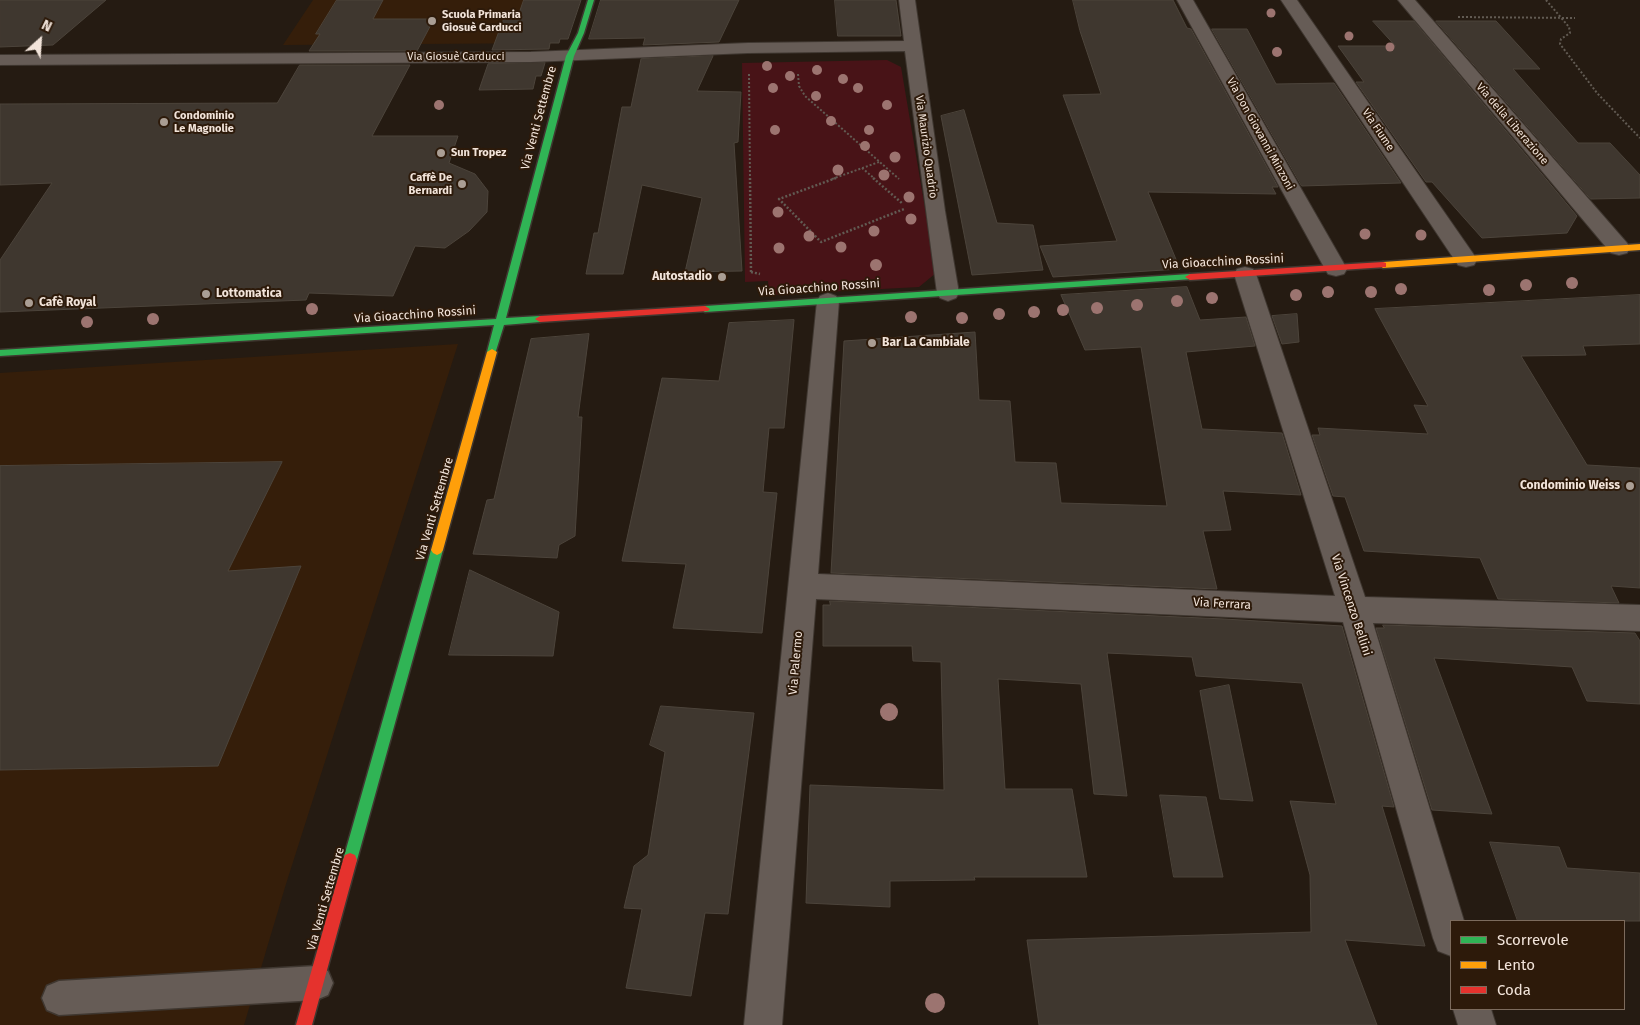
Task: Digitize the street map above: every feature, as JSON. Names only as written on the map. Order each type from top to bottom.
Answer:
[{"type":"street","name":"Via Venti Settembre","points":[[304,1025],[500,323],[570,56],[581,33],[591,0]]},
{"type":"street","name":"Via Maurizio Quadrio","points":[[907,0],[935,211],[948,293]]},
{"type":"street","name":"Via Don Giovanni Minzoni","points":[[1185,0],[1336,269]]},
{"type":"street","name":"Via Fiume","points":[[1290,0],[1466,260]]},
{"type":"street","name":"Via della Liberazione","points":[[1406,0],[1619,248]]},
{"type":"street","name":"Via Giosuè Carducci","points":[[0,60],[570,56],[748,48],[912,46]]},
{"type":"street","name":"Via Gioacchino Rossini","points":[[0,353],[1336,269],[1640,247]]},
{"type":"street","name":"Via Vincenzo Bellini","points":[[1245,274],[1354,610],[1450,935]]},
{"type":"street","name":"Via Palermo","points":[[763,1025],[804,586],[828,301]]},
{"type":"street","name":"Via Ferrara","points":[[804,586],[1354,610],[1640,618]]},
{"type":"street","points":[[1472,1010],[1477,1025]]},
{"type":"lane","points":[[59,998],[316,983]]},
{"type":"path","points":[[1546,0],[1569,27],[1570,33],[1561,39],[1560,44],[1597,93],[1640,138]]},
{"type":"path","points":[[1420,17],[1575,18]]},
{"type":"path","points":[[795,47],[799,86],[805,96],[935,211]]},
{"type":"path","points":[[748,48],[751,306]]},
{"type":"path","points":[[862,168],[907,208],[821,242],[779,198],[853,171],[879,162]]},
{"type":"shaded area","name":"Scuola Primaria Giosuè Carducci","points":[[313,0],[572,0],[559,43],[283,45]]},
{"type":"shaded area","points":[[887,60],[901,67],[936,273],[919,287],[769,295],[768,281],[745,282],[742,63]]},
{"type":"shaded area","points":[[458,344],[286,884],[244,1025],[0,1025],[0,373]]},
{"type":"building","points":[[0,0],[106,0],[53,45],[0,47]]},
{"type":"building","points":[[337,0],[383,0],[373,19],[434,19],[417,51],[309,51],[320,34],[316,34]]},
{"type":"building","points":[[524,0],[581,0],[568,39],[560,39],[559,43],[550,43],[549,49],[492,50],[504,18],[517,18]]},
{"type":"building","points":[[601,0],[739,0],[719,42],[643,45],[645,38],[589,39]]},
{"type":"building","points":[[835,0],[896,0],[901,36],[838,36]]},
{"type":"building","points":[[1073,0],[1173,0],[1187,28],[1191,29],[1278,187],[1272,187],[1276,194],[1148,192],[1180,269],[1053,277],[1040,246],[1117,241],[1063,95],[1101,94],[1080,31]]},
{"type":"building","points":[[1373,21],[1414,21],[1577,216],[1567,233],[1482,238],[1432,182],[1426,182],[1356,82],[1364,82],[1338,46],[1395,46]]},
{"type":"building","points":[[1436,21],[1496,21],[1540,69],[1513,69],[1578,143],[1610,143],[1640,175],[1640,198],[1591,199]]},
{"type":"building","points":[[1212,29],[1247,29],[1276,84],[1334,83],[1401,183],[1302,186]]},
{"type":"building","points":[[713,56],[697,91],[741,92],[738,142],[734,143],[742,271],[685,272],[702,198],[642,185],[623,274],[586,274],[594,233],[598,233],[622,107],[631,107],[641,59]]},
{"type":"building","points":[[545,63],[541,76],[536,76],[533,89],[479,90],[488,64]]},
{"type":"building","points":[[300,65],[410,65],[372,136],[458,136],[449,163],[475,174],[488,191],[487,212],[469,231],[445,248],[415,246],[393,296],[309,293],[306,300],[0,312],[0,260],[52,183],[0,185],[0,104],[277,103]]},
{"type":"building","points":[[964,110],[997,223],[1033,225],[1043,270],[972,275],[941,116]]},
{"type":"building","points":[[1187,287],[1200,320],[1246,317],[1255,346],[1186,352],[1202,429],[1282,433],[1301,495],[1223,491],[1231,530],[1203,531],[1217,589],[831,573],[844,341],[975,332],[979,400],[1010,401],[1015,462],[1056,463],[1061,503],[1167,506],[1141,347],[1085,350],[1061,295]]},
{"type":"building","points":[[1640,295],[1640,344],[1583,346],[1586,355],[1521,356],[1587,465],[1640,468],[1640,588],[1611,586],[1619,603],[1498,599],[1480,558],[1364,551],[1345,497],[1333,496],[1312,435],[1320,435],[1318,428],[1428,434],[1414,405],[1428,406],[1375,309]]},
{"type":"building","points":[[1297,314],[1299,342],[1282,344],[1272,316]]},
{"type":"building","points":[[794,320],[784,428],[769,428],[763,492],[777,493],[762,633],[673,628],[686,564],[622,561],[662,378],[719,381],[729,323]]},
{"type":"building","points":[[589,334],[578,417],[582,417],[575,536],[559,545],[557,558],[473,554],[487,500],[494,499],[531,339]]},
{"type":"building","points":[[282,462],[228,571],[301,566],[218,766],[0,770],[0,466]]},
{"type":"building","points":[[470,570],[559,612],[553,656],[449,655]]},
{"type":"building","points":[[830,601],[1342,626],[1394,807],[1382,806],[1425,946],[1345,940],[1377,1025],[1039,1025],[1027,940],[1311,932],[1310,875],[1290,801],[1336,804],[1302,683],[1196,676],[1192,657],[1107,653],[1127,796],[1094,794],[1081,684],[998,679],[1005,789],[1072,789],[1087,877],[974,877],[975,880],[890,881],[890,907],[806,903],[810,785],[944,790],[941,662],[913,661],[912,646],[823,646],[823,605],[830,605]]},
{"type":"building","points":[[1383,625],[1635,633],[1640,641],[1640,704],[1587,701],[1572,667],[1434,658],[1492,814],[1432,810],[1376,628],[1384,628]]},
{"type":"building","points":[[1229,685],[1253,801],[1220,799],[1200,691]]},
{"type":"building","points":[[661,706],[754,713],[728,914],[705,913],[691,996],[626,988],[642,909],[624,908],[634,866],[648,855],[665,752],[650,745]]},
{"type":"building","points":[[1160,795],[1206,797],[1223,877],[1174,877]]},
{"type":"building","points":[[1490,842],[1559,847],[1567,868],[1640,873],[1640,921],[1518,920]]},
{"type":"traffic: fast","points":[[492,352],[570,56],[581,33],[591,0]]},
{"type":"traffic: fast","points":[[705,309],[1190,277]]},
{"type":"traffic: fast","points":[[0,353],[540,319]]},
{"type":"traffic: fast","points":[[350,860],[437,550]]},
{"type":"traffic: slow","points":[[1383,265],[1640,247]]},
{"type":"traffic: slow","points":[[437,550],[492,352]]},
{"type":"traffic: jam","points":[[1190,277],[1383,265]]},
{"type":"traffic: jam","points":[[540,319],[705,309]]},
{"type":"traffic: jam","points":[[304,1025],[350,860]]},
{"type":"place","name":"Scuola Primaria Giosuè Carducci","points":[[432,21]]},
{"type":"place","name":"Condominio Le Magnolie","points":[[164,122]]},
{"type":"place","name":"Sun Tropez","points":[[441,153]]},
{"type":"place","name":"Caffè De Bernardi","points":[[462,184]]},
{"type":"place","name":"Autostadio","points":[[722,277]]},
{"type":"place","name":"Lottomatica","points":[[206,294]]},
{"type":"place","name":"Cafè Royal","points":[[29,303]]},
{"type":"place","name":"Bar La Cambiale","points":[[872,343]]},
{"type":"place","name":"Condominio Weiss","points":[[1630,486]]}]
